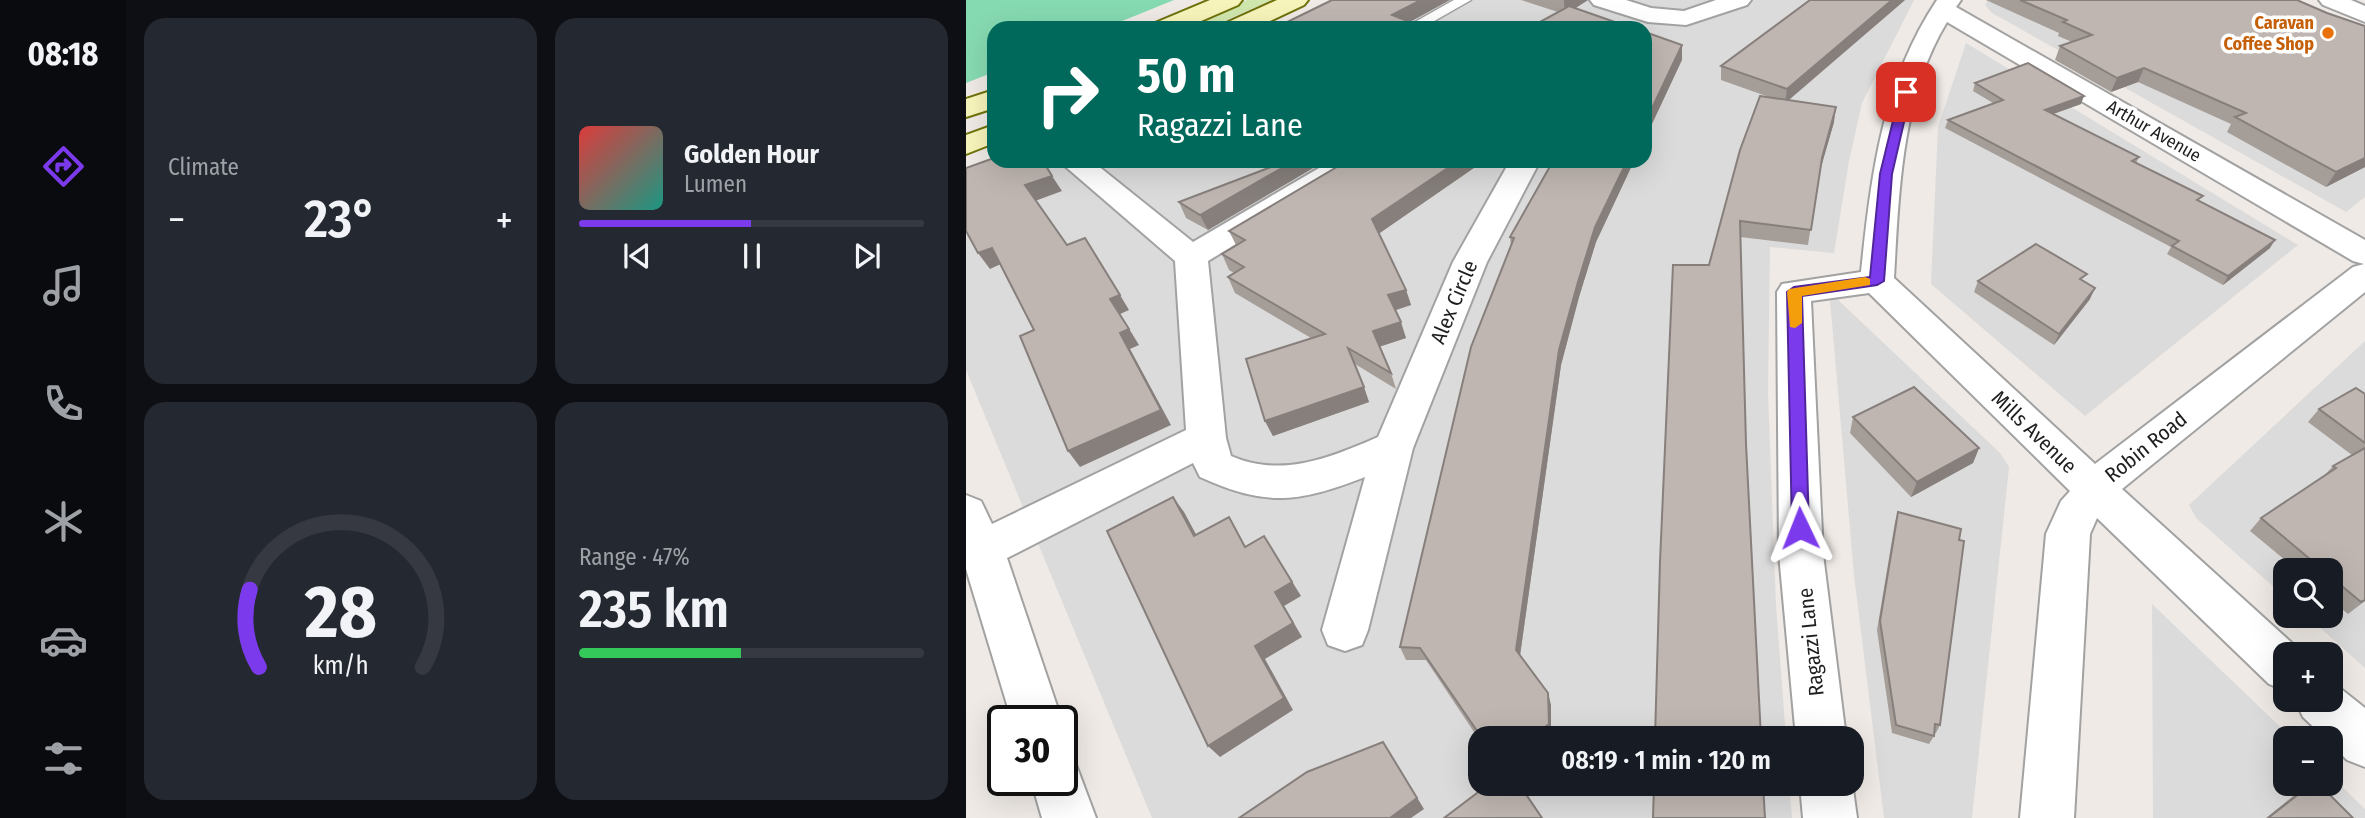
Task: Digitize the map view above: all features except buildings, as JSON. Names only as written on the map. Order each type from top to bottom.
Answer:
[{"type":"main road","points":[[1180,21],[1230,0]]},
{"type":"main road","points":[[1250,21],[1296,0]]},
{"type":"main road","points":[[966,109],[987,101]]},
{"type":"main road","points":[[966,145],[987,135]]},
{"type":"street","points":[[1602,0],[1648,15],[1686,18],[1739,0]]},
{"type":"street","points":[[2331,0],[2362,9]]},
{"type":"street","points":[[1877,281],[1886,174],[1899,116],[1912,68],[1946,4]]},
{"type":"street","name":"Arthur Avenue","points":[[1946,4],[2365,254]]},
{"type":"street","points":[[1083,168],[1191,257],[1206,438],[1214,466],[1246,480],[1282,483],[1322,474],[1393,448]]},
{"type":"street","points":[[1191,257],[1340,168]]},
{"type":"street","name":"Alex Circle","points":[[1345,630],[1393,448],[1470,262],[1521,168]]},
{"type":"street","name":"Robin Road","points":[[2047,818],[2068,534],[2076,513],[2115,469],[2365,275]]},
{"type":"street","name":"Mills Avenue","points":[[1877,281],[2273,656]]},
{"type":"street","name":"Ragazzi Lane","points":[[1820,726],[1801,554],[1794,292],[1877,281]]},
{"type":"street","points":[[1032,705],[974,532],[1206,438]]},
{"type":"street","points":[[2333,712],[2365,741]]},
{"type":"street","points":[[1061,796],[1069,818]]},
{"type":"street","points":[[1827,796],[1830,818]]},
{"type":"lane","points":[[1424,21],[1464,0]]},
{"type":"shaded area","points":[[1340,0],[1914,0],[1862,103],[1849,161],[1834,253],[1770,247],[1768,393],[1776,605],[1785,726],[1468,726],[1468,796],[1790,796],[1792,818],[1152,818],[966,370],[966,169],[987,160],[987,168],[1652,168],[1652,21],[1296,21]]},
{"type":"shaded area","points":[[1988,0],[2365,159],[2365,197],[2346,212],[1992,13],[1985,5]]},
{"type":"shaded area","points":[[1966,43],[2298,245],[2085,416],[1931,284],[1938,127]]},
{"type":"shaded area","points":[[1836,298],[2000,453],[2009,467],[1972,818],[1884,818],[1854,575],[1830,300]]},
{"type":"shaded area","points":[[2365,341],[2365,668],[2343,648],[2343,642],[2336,642],[2320,628],[2343,628],[2343,558],[2273,558],[2273,586],[2196,518],[2189,505]]},
{"type":"shaded area","points":[[2152,604],[2279,726],[2273,726],[2273,796],[2343,796],[2343,788],[2365,809],[2365,818],[2153,818]]},
{"type":"green space","points":[[966,0],[1174,0],[1122,21],[987,21],[987,75],[966,83]]},
{"type":"green space","points":[[1247,0],[1272,0],[1224,21],[1199,21]]},
{"type":"slow traffic","points":[[1795,323],[1794,292],[1865,282]]},
{"type":"place","name":"Caravan Coffee Shop","points":[[2328,33]]},
{"type":"route","points":[[1800,528],[1794,292],[1877,281],[1886,174],[1906,92]]}]
